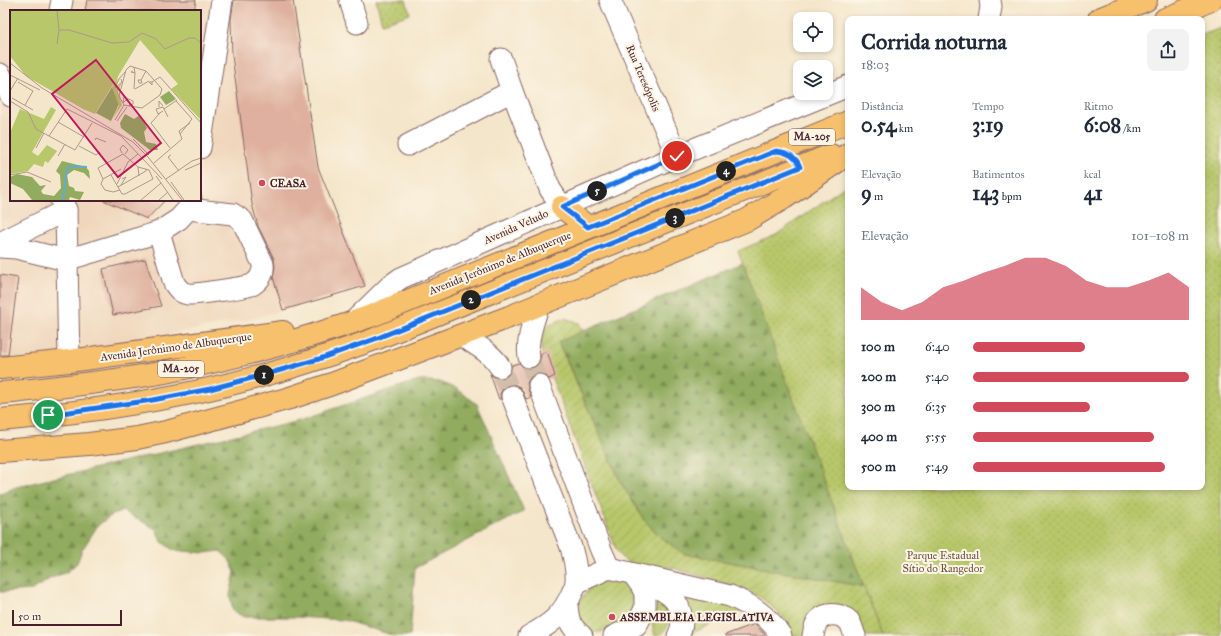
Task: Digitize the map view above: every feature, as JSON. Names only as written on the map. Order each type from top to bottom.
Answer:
[{"type":"main road","points":[[1106,16],[1146,0]]},
{"type":"main road","points":[[1172,16],[1211,0]]},
{"type":"main road","name":"Avenida Jerônimo de Albuquerque","points":[[0,393],[99,382],[167,372],[263,350],[352,323],[845,123]]},
{"type":"main road","name":"MA-205","points":[[0,420],[89,410],[153,400],[246,380],[319,359],[382,336],[845,149]]},
{"type":"main road","points":[[776,151],[786,152],[796,159],[800,167],[799,181],[791,193]]},
{"type":"main road","points":[[0,451],[102,443],[166,432],[297,396],[332,384],[461,335],[740,223],[763,211],[845,156]]},
{"type":"main road","points":[[562,207],[588,227]]},
{"type":"main road","name":"Avenida Jerônimo de Albuquerque","points":[[0,368],[69,361],[352,323]]},
{"type":"street","points":[[60,10],[62,0]]},
{"type":"street","points":[[201,141],[222,0]]},
{"type":"street","points":[[350,0],[357,23]]},
{"type":"street","name":"Rua Teresópolis","points":[[610,0],[677,156]]},
{"type":"street","points":[[990,0],[991,7],[990,16]]},
{"type":"street","points":[[501,59],[551,192],[562,207]]},
{"type":"street","points":[[0,74],[10,94]]},
{"type":"street","name":"Avenida Veludo","points":[[352,323],[391,285],[401,278],[677,156],[845,87]]},
{"type":"street","points":[[408,145],[512,91]]},
{"type":"street","points":[[0,243],[64,205],[69,361]]},
{"type":"street","points":[[0,247],[16,248],[66,260],[159,232],[179,219],[189,205],[234,214],[242,220],[263,264],[264,272],[252,286],[189,295],[179,290],[174,283],[159,232]]},
{"type":"street","points":[[529,357],[528,348],[532,326],[539,304]]},
{"type":"street","points":[[461,335],[496,360],[500,367]]},
{"type":"street","points":[[538,385],[609,568]]},
{"type":"street","points":[[512,396],[571,547],[575,561],[576,583],[556,633]]},
{"type":"street","points":[[576,583],[609,568],[730,596],[746,603],[762,613],[775,626],[782,636]]},
{"type":"street","points":[[633,574],[662,590],[673,598],[679,608],[682,620],[681,630],[678,636]]},
{"type":"street","points":[[614,636],[636,626],[646,609],[645,593],[633,574]]},
{"type":"street","points":[[529,636],[546,627],[557,618],[567,605]]},
{"type":"street","points":[[567,605],[568,618],[575,630],[582,636]]},
{"type":"street","points":[[813,636],[814,628],[819,619],[826,615],[836,614],[850,622],[855,636]]},
{"type":"shaded area","name":"CEASA","points":[[0,0],[293,0],[318,167],[365,286],[255,318],[47,357],[0,359]]},
{"type":"green space","points":[[376,0],[406,0],[410,14],[382,23]]},
{"type":"green space","name":"Parque Estadual Sítio do Rangedor","points":[[1221,28],[1221,636],[883,636],[738,251],[776,235],[845,186],[845,490],[1205,490],[1205,34]]},
{"type":"green space","points":[[743,263],[864,587],[684,554],[660,537],[644,520],[621,483],[558,341]]},
{"type":"green space","points":[[565,318],[579,323],[583,331],[558,342],[621,483],[644,520],[660,537],[684,554],[864,587],[883,636],[862,636],[845,609],[807,636],[793,636],[785,619],[760,597],[747,590],[669,567],[654,570],[630,564],[621,557],[616,549],[541,349],[542,336],[546,328],[549,325]]},
{"type":"green space","points":[[419,380],[440,382],[457,389],[477,404],[524,511],[415,568],[410,636],[395,636],[344,620],[297,617],[244,617],[233,611],[230,595],[235,572],[229,559],[220,551],[204,553],[173,550],[161,541],[156,529],[123,511],[112,515],[98,525],[82,550],[77,563],[67,572],[51,578],[32,590],[0,592],[0,494],[16,487],[300,420]]},
{"type":"green space","points":[[609,579],[620,579],[631,584],[637,596],[637,610],[629,622],[600,632],[592,632],[578,619],[576,607],[591,586]]},
{"type":"green space","points":[[673,589],[745,609],[688,635]]},
{"type":"green space","points":[[657,600],[666,610],[669,622],[665,630],[655,636],[650,616],[647,613]]},
{"type":"building","points":[[87,0],[196,0],[194,10],[85,10]]},
{"type":"building","points":[[234,0],[293,0],[318,167],[365,286],[283,310],[273,277],[275,267],[274,259],[258,226],[252,204],[232,55],[231,19]]},
{"type":"building","points":[[105,201],[164,201],[147,219]]},
{"type":"building","points":[[145,259],[161,306],[113,315],[103,269]]},
{"type":"building","points":[[0,275],[18,278],[8,355],[0,355]]},
{"type":"building","points":[[547,351],[555,376],[549,379],[541,373],[534,374],[530,377],[527,383],[531,397],[526,399],[520,387],[513,384],[507,385],[503,388],[500,394],[501,399],[499,399],[490,374],[495,378],[501,379],[506,377],[511,372],[512,365],[519,363],[524,368],[530,369],[536,367],[540,362],[541,354]]},
{"type":"building","points":[[755,624],[766,636],[725,635]]},
{"type":"tunnel","points":[[529,357],[539,385]]},
{"type":"tunnel","points":[[500,367],[512,396]]},
{"type":"place","name":"CEASA","points":[[262,183]]},
{"type":"place","name":"ASSEMBLEIA LEGISLATIVA","points":[[612,617]]},
{"type":"route","points":[[48,415],[153,400],[210,389],[319,359],[375,339],[800,167],[796,159],[792,156],[786,152],[776,151],[588,227],[562,207],[677,156]]}]
